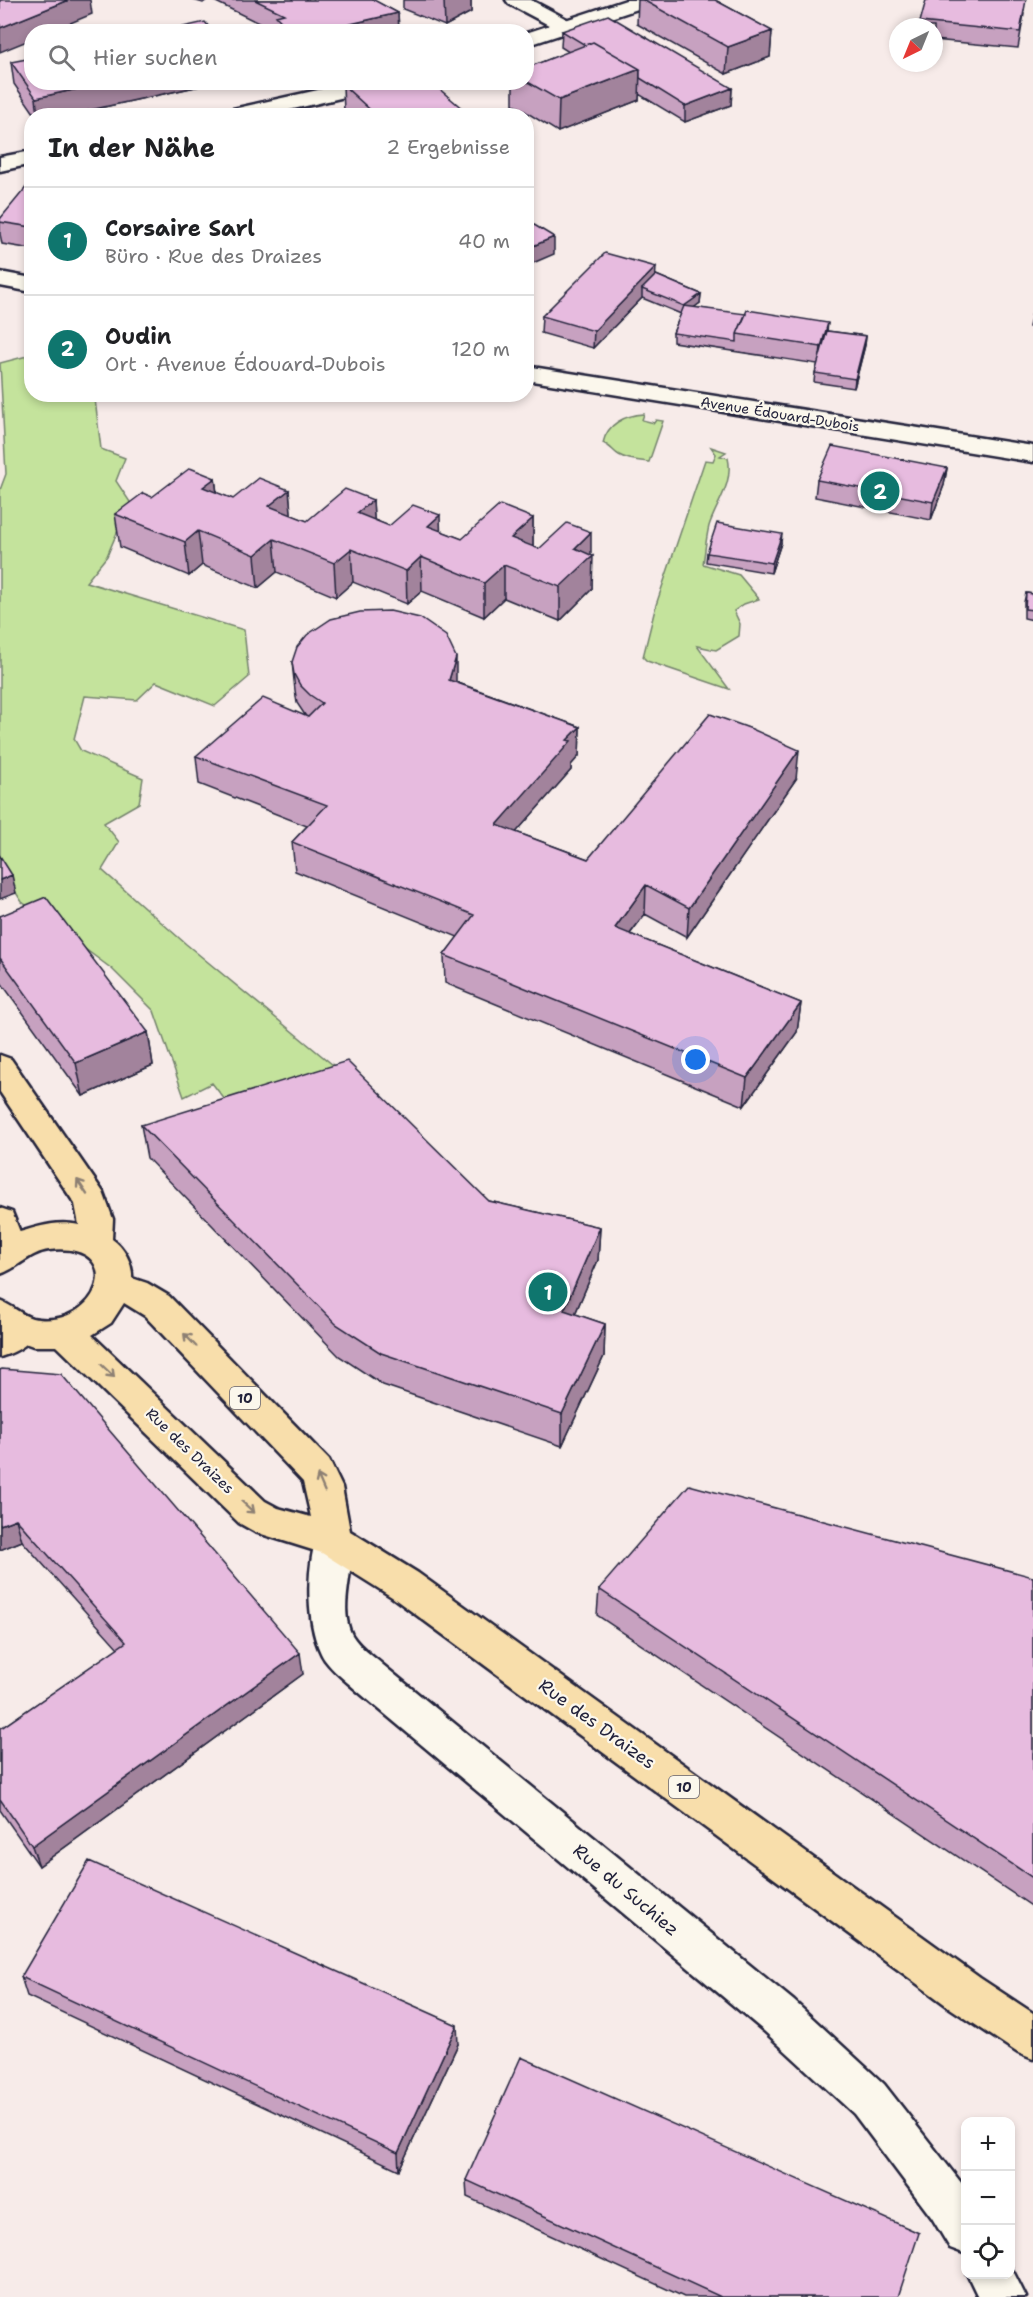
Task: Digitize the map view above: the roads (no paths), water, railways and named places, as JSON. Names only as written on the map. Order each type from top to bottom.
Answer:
[{"type":"main road","points":[[0,1067],[92,1201],[96,1219],[95,1242]]},
{"type":"main road","points":[[3,1245],[23,1243],[58,1234],[76,1236],[95,1242],[108,1254],[115,1269],[115,1286],[110,1301],[83,1324],[65,1331],[50,1333],[7,1329]]},
{"type":"main road","name":"10","points":[[115,1286],[135,1293],[157,1306],[316,1472],[324,1487],[333,1540]]},
{"type":"main road","name":"Rue des Draizes","points":[[65,1331],[252,1512],[268,1521],[333,1540],[405,1585],[955,1986],[1033,2038]]},
{"type":"street","points":[[516,0],[568,28]]},
{"type":"street","points":[[534,38],[646,0]]},
{"type":"street","points":[[268,108],[349,90]]},
{"type":"street","points":[[0,164],[24,159]]},
{"type":"street","points":[[0,279],[24,284]]},
{"type":"street","points":[[0,292],[24,288]]},
{"type":"street","name":"Avenue Édouard-Dubois","points":[[534,374],[1033,454]]},
{"type":"street","name":"Rue du Suchiez","points":[[333,1540],[329,1619],[337,1644],[343,1651],[369,1677],[779,2016],[861,2092],[948,2202],[962,2225]]},
{"type":"street","points":[[993,2279],[1003,2297]]},
{"type":"place","name":"Oudin","points":[[880,491]]},
{"type":"place","name":"Corsaire Sarl","points":[[548,1292]]}]
